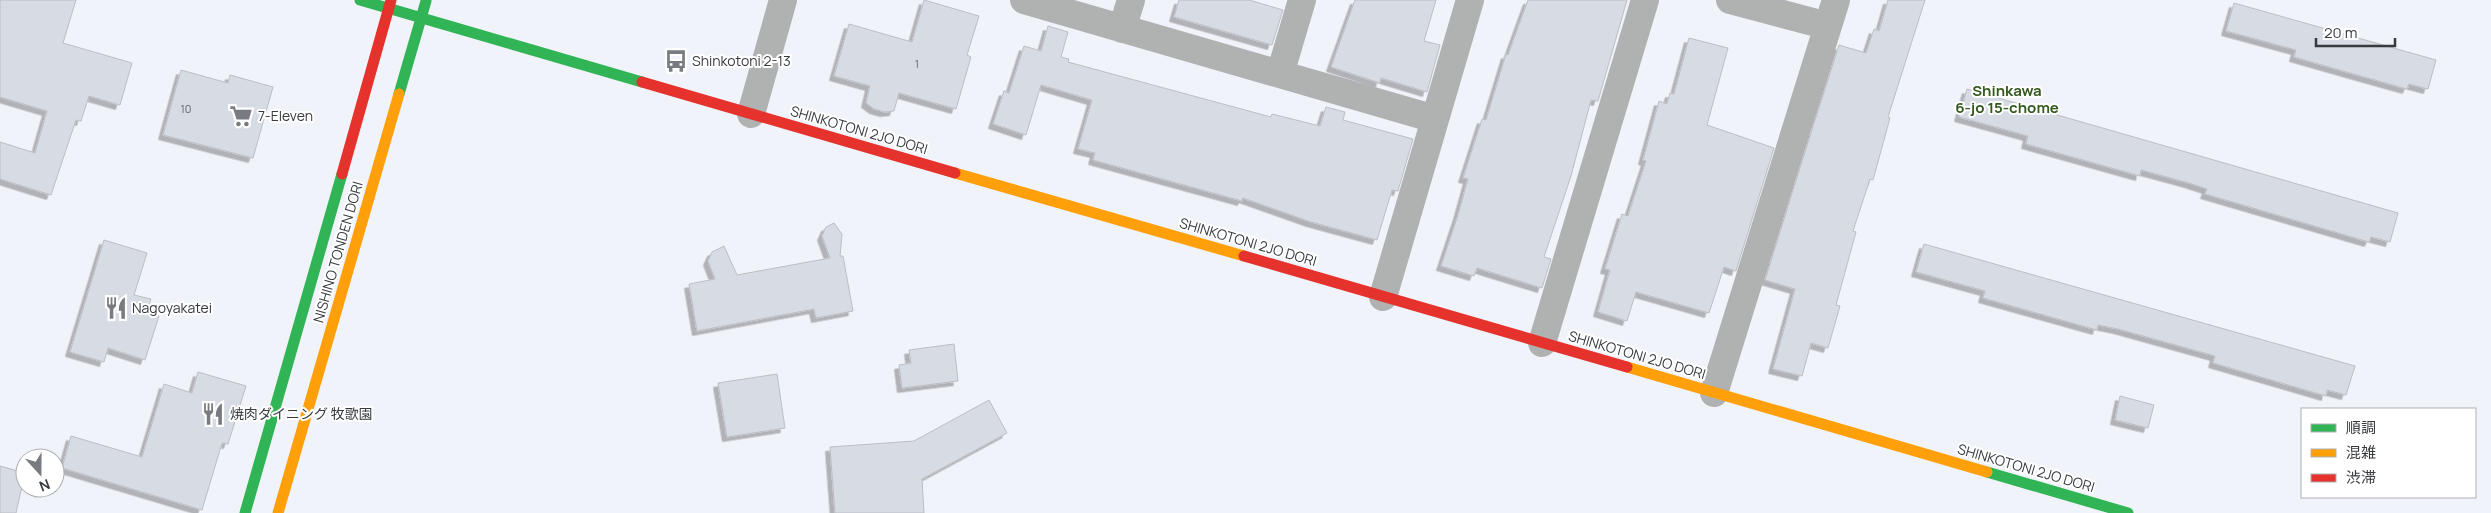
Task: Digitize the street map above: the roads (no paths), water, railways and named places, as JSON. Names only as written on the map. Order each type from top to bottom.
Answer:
[{"type":"street","name":"SHINKOTONI 2JO DORI","points":[[360,0],[390,4],[421,18],[2128,513]]},
{"type":"street","name":"NISHINO TONDEN DORI","points":[[278,513],[427,0]]},
{"type":"street","points":[[751,114],[783,0]]},
{"type":"street","points":[[1024,0],[1435,119]]},
{"type":"street","points":[[1122,28],[1131,0]]},
{"type":"street","points":[[1280,74],[1302,0]]},
{"type":"street","points":[[1384,297],[1470,0]]},
{"type":"street","points":[[1542,343],[1645,0]]},
{"type":"street","points":[[1730,0],[1828,26]]},
{"type":"street","points":[[1714,393],[1836,0]]},
{"type":"street","name":"NISHINO TONDEN DORI","points":[[245,513],[390,4]]},
{"type":"place","name":"Shinkotoni 2-13","points":[[676,61]]},
{"type":"place","name":"7-Eleven","points":[[241,116]]},
{"type":"place","name":"Nagoyakatei","points":[[116,308]]},
{"type":"place","name":"焼肉ダイニング 牧歌園","points":[[213,414]]},
{"type":"district","name":"Shinkawa 6-jo 15-chome","points":[[2007,100]]}]
